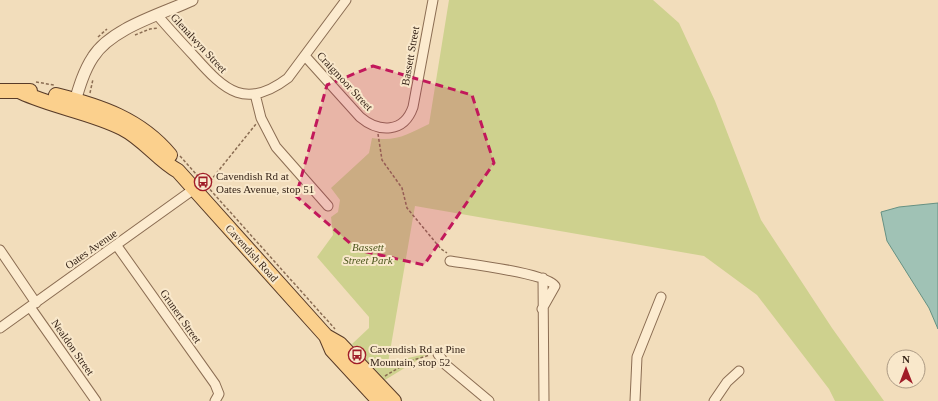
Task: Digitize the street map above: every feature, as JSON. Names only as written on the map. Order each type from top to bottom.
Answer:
[{"type":"main road","name":"Cavendish Road","points":[[0,91],[39,92],[74,104],[114,113],[139,126],[174,159],[178,171],[201,187],[340,344],[394,401]]},
{"type":"main road","name":"Cavendish Road","points":[[331,333],[332,350],[379,401]]},
{"type":"street","points":[[74,104],[90,62],[100,47],[116,34],[192,0]]},
{"type":"street","name":"Glenalwyn Street","points":[[158,16],[211,76],[228,89],[244,94],[255,94],[276,87],[288,78],[346,0]]},
{"type":"street","name":"Bassett Street","points":[[379,127],[391,128],[403,123],[410,116],[433,0]]},
{"type":"street","name":"Craigmoor Street","points":[[305,56],[360,117],[369,124],[379,127]]},
{"type":"street","points":[[255,94],[261,118],[276,147],[328,206]]},
{"type":"street","name":"Oates Avenue","points":[[0,328],[201,187]]},
{"type":"street","name":"Grunert Street","points":[[117,246],[215,384],[219,394],[215,401]]},
{"type":"street","name":"Nealdon Street","points":[[0,250],[33,305],[96,401]]},
{"type":"street","points":[[450,261],[549,279],[555,286],[542,309],[544,401]]},
{"type":"street","points":[[635,401],[635,370],[637,357],[661,298]]},
{"type":"street","points":[[438,354],[446,365],[489,401]]},
{"type":"street","points":[[714,401],[727,382],[740,371]]},
{"type":"path","points":[[132,37],[150,29],[160,27]]},
{"type":"path","points":[[93,97],[90,93],[95,72]]},
{"type":"path","points":[[201,187],[261,118]]},
{"type":"path","points":[[379,127],[378,139],[382,160],[402,188],[407,208],[441,249],[446,252],[450,261]]},
{"type":"path","points":[[179,155],[201,187],[331,333]]},
{"type":"path","points":[[381,378],[415,359],[438,354]]},
{"type":"highlighted area","points":[[373,66],[472,95],[494,163],[424,265],[358,250],[296,196],[327,85]]},
{"type":"green space","name":"Bassett Street Park","points":[[449,0],[653,0],[679,23],[715,101],[761,220],[832,328],[884,401],[835,401],[829,389],[757,295],[704,256],[415,206],[388,363],[429,353],[385,380],[352,344],[369,328],[369,317],[317,257],[333,235],[331,217],[338,212],[340,200],[331,188],[369,153],[372,138],[395,138],[408,134],[429,124]]},
{"type":"shaded area","points":[[938,203],[938,329],[929,308],[887,241],[881,212],[899,207]]},
{"type":"place","name":"Cavendish Rd at Oates Avenue, stop 51","points":[[203,182]]},
{"type":"place","name":"Cavendish Rd at Pine Mountain, stop 52","points":[[357,355]]}]
